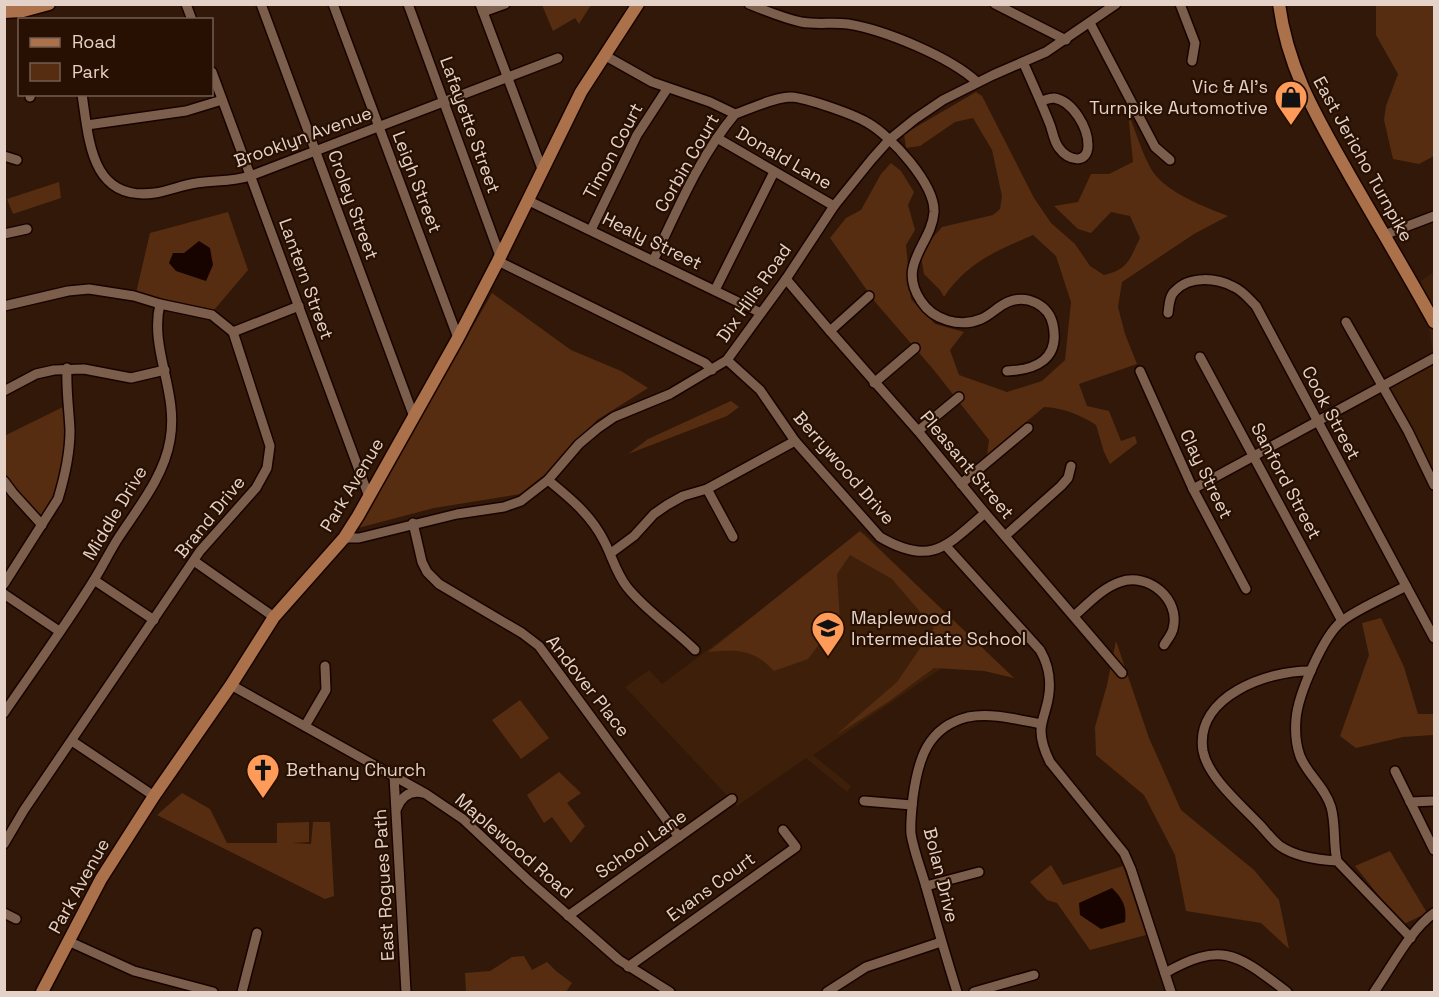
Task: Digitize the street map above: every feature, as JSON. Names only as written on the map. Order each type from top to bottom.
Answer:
[{"type":"main road","name":"Park Avenue","points":[[42,993],[101,879],[154,796],[231,685],[274,617],[344,538],[369,497],[458,338],[580,92],[638,4]]},
{"type":"main road","name":"East Jericho Turnpike","points":[[1279,4],[1286,41],[1302,86],[1434,322]]},
{"type":"main road","points":[[4,12],[24,15],[44,5]]},
{"type":"street","name":"Croley Street","points":[[261,4],[414,417]]},
{"type":"street","name":"Leigh Street","points":[[333,4],[458,338]]},
{"type":"street","name":"Lafayette Street","points":[[408,4],[499,259]]},
{"type":"street","points":[[505,4],[482,8],[542,169]]},
{"type":"street","points":[[749,4],[805,22],[845,24],[887,34],[963,71],[977,82]]},
{"type":"street","points":[[995,4],[1066,40]]},
{"type":"street","name":"Dix Hills Road","points":[[344,538],[359,538],[413,523],[504,507],[521,501],[548,480],[579,444],[614,417],[670,394],[727,360],[786,279],[834,206],[889,141],[926,110],[977,82],[1046,52],[1116,4]]},
{"type":"street","points":[[1180,4],[1195,44],[1192,60]]},
{"type":"street","points":[[1090,23],[1155,147],[1170,160]]},
{"type":"street","points":[[604,55],[667,88],[710,102],[735,114],[788,97],[801,98],[870,124],[919,174],[932,198],[934,211],[931,225],[920,247],[912,272],[922,303],[940,318],[964,323],[980,320],[1006,303],[1017,299],[1026,300],[1041,306],[1052,320],[1054,344],[1045,359],[1036,366],[1024,370],[1007,371]]},
{"type":"street","name":"Brooklyn Avenue","points":[[82,96],[92,153],[100,171],[115,187],[123,191],[136,194],[155,193],[195,183],[227,181],[250,176],[558,58]]},
{"type":"street","points":[[1023,62],[1058,147],[1068,158],[1075,160],[1087,153],[1088,147],[1083,125],[1074,112],[1059,100],[1050,98],[1041,101]]},
{"type":"street","name":"Lantern Street","points":[[213,75],[369,497]]},
{"type":"street","name":"Timon Court","points":[[591,230],[638,135],[667,88]]},
{"type":"street","points":[[87,125],[186,111],[222,100]]},
{"type":"street","name":"Corbin Court","points":[[652,261],[697,171],[735,114]]},
{"type":"street","name":"Donald Lane","points":[[717,138],[834,206]]},
{"type":"street","points":[[4,156],[17,160]]},
{"type":"street","points":[[715,290],[774,172]]},
{"type":"street","name":"Healy Street","points":[[527,200],[761,313]]},
{"type":"street","points":[[1384,235],[1434,216]]},
{"type":"street","points":[[4,234],[27,229]]},
{"type":"street","points":[[499,259],[705,363],[712,370]]},
{"type":"street","name":"Pleasant Street","points":[[786,279],[918,431],[1122,673]]},
{"type":"street","name":"Cook Street","points":[[1168,313],[1170,299],[1175,290],[1189,282],[1204,279],[1221,281],[1236,287],[1256,306],[1434,638]]},
{"type":"street","points":[[4,306],[68,291],[89,289],[134,296],[212,315],[233,332],[298,306]]},
{"type":"street","points":[[830,332],[869,296]]},
{"type":"street","name":"Middle Drive","points":[[4,713],[94,580],[154,483],[164,462],[170,441],[172,399],[157,332],[160,304]]},
{"type":"street","points":[[1346,322],[1383,386],[1434,485]]},
{"type":"street","name":"Brand Drive","points":[[4,844],[24,810],[194,561],[256,488],[267,468],[270,446],[233,332]]},
{"type":"street","points":[[874,383],[915,348]]},
{"type":"street","name":"Sanford Street","points":[[1200,357],[1342,621]]},
{"type":"street","points":[[1193,489],[1434,358]]},
{"type":"street","name":"Berrywood Drive","points":[[727,360],[760,390],[795,441],[880,537],[898,548],[912,551],[927,551],[946,546]]},
{"type":"street","points":[[4,584],[58,499],[68,465],[70,431],[67,368]]},
{"type":"street","points":[[4,391],[36,374],[67,368],[131,378],[165,370]]},
{"type":"street","name":"Clay Street","points":[[1140,371],[1193,489],[1246,589]]},
{"type":"street","points":[[918,431],[959,397]]},
{"type":"street","points":[[961,484],[1028,428]]},
{"type":"street","points":[[611,553],[634,536],[654,514],[667,505],[683,496],[707,489],[795,441]]},
{"type":"street","points":[[1005,536],[1061,486],[1068,478],[1071,466]]},
{"type":"street","points":[[548,480],[582,509],[594,523],[625,584],[635,597],[695,650]]},
{"type":"street","points":[[4,481],[42,525]]},
{"type":"street","points":[[707,489],[733,537]]},
{"type":"street","points":[[985,513],[946,546],[1040,650],[1047,662],[1050,689],[1041,724],[1044,748],[1050,762],[1118,846],[1131,869],[1171,993]]},
{"type":"street","name":"Andover Place","points":[[413,523],[422,562],[427,572],[439,584],[522,633],[539,646],[679,837]]},
{"type":"street","points":[[194,561],[274,617]]},
{"type":"street","points":[[94,580],[154,620]]},
{"type":"street","points":[[1074,616],[1107,588],[1121,581],[1133,580],[1148,583],[1165,596],[1174,615],[1173,630],[1164,645]]},
{"type":"street","points":[[1406,586],[1342,621],[1329,635],[1311,671],[1296,718],[1297,744],[1303,762],[1330,803],[1333,816],[1333,845],[1337,861],[1411,938]]},
{"type":"street","points":[[4,594],[59,631]]},
{"type":"street","points":[[305,726],[326,690],[325,666]]},
{"type":"street","points":[[1311,671],[1274,675],[1236,691],[1221,702],[1205,726],[1202,739],[1203,753],[1215,775],[1280,846],[1317,860],[1337,861]]},
{"type":"street","name":"Maplewood Road","points":[[231,685],[426,794],[463,819],[568,916],[628,967],[670,993]]},
{"type":"street","name":"Bolan Drive","points":[[957,993],[911,832],[912,805],[919,764],[924,749],[933,737],[945,727],[971,716],[1041,724]]},
{"type":"street","points":[[72,741],[154,796]]},
{"type":"street","points":[[1395,771],[1434,850]]},
{"type":"street","name":"East Rogues Path","points":[[394,776],[406,993]]},
{"type":"street","points":[[396,810],[401,799],[407,794],[418,792],[426,794]]},
{"type":"street","name":"School Lane","points":[[568,916],[732,799]]},
{"type":"street","points":[[864,801],[912,805]]},
{"type":"street","points":[[1410,802],[1434,801]]},
{"type":"street","name":"Evans Court","points":[[628,967],[796,847],[783,831]]},
{"type":"street","points":[[926,886],[979,872]]},
{"type":"street","points":[[4,913],[16,919]]},
{"type":"street","points":[[1374,993],[1411,938],[1434,913]]},
{"type":"street","points":[[242,993],[257,933]]},
{"type":"street","points":[[68,941],[134,971],[213,993]]},
{"type":"street","points":[[827,993],[866,967],[941,942]]},
{"type":"street","points":[[1165,973],[1193,959],[1226,954],[1246,963],[1287,993]]},
{"type":"street","points":[[974,993],[1034,975]]},
{"type":"shaded area","points":[[199,241],[210,248],[213,265],[206,281],[176,271],[169,263],[173,253],[184,253]]},
{"type":"shaded area","points":[[1434,272],[1434,476],[1383,382],[1433,352],[1421,281]]},
{"type":"shaded area","name":"Maplewood Intermediate School","points":[[864,533],[976,645],[813,755],[851,786],[847,792],[806,758],[737,806],[625,687],[649,670],[662,684]]},
{"type":"shaded area","points":[[1112,888],[1123,904],[1125,922],[1101,929],[1080,915],[1079,903]]},
{"type":"green space","points":[[542,5],[591,5],[579,24],[575,18],[553,31]]},
{"type":"green space","points":[[1376,5],[1434,5],[1434,156],[1419,164],[1393,159],[1384,120],[1386,106],[1398,74],[1376,35]]},
{"type":"green space","points":[[976,92],[982,96],[1034,198],[1051,223],[1075,244],[1090,266],[1104,275],[1119,270],[1127,263],[1140,238],[1130,216],[1111,212],[1091,233],[1078,229],[1054,206],[1078,202],[1091,174],[1109,174],[1133,162],[1128,112],[1144,155],[1157,177],[1181,195],[1228,216],[1194,234],[1122,282],[1118,307],[1125,334],[1137,364],[1079,384],[1087,406],[1109,411],[1121,441],[1135,436],[1137,443],[1110,464],[1096,425],[1071,412],[1044,407],[987,455],[989,440],[933,369],[876,303],[830,238],[846,218],[861,210],[881,174],[891,163],[901,171],[914,192],[908,205],[915,230],[906,245],[911,299],[935,324],[964,332],[950,350],[959,375],[1007,392],[1042,381],[1065,360],[1071,302],[1056,256],[1033,235],[995,252],[973,266],[944,297],[924,274],[921,257],[942,227],[993,215],[1000,209],[1002,196],[992,150],[973,118],[955,122],[920,146],[906,148],[904,134]]},
{"type":"green space","points":[[59,182],[61,198],[13,214],[7,199]]},
{"type":"green space","points":[[228,212],[248,270],[214,310],[136,293],[150,233]]},
{"type":"green space","points":[[492,293],[571,350],[621,371],[648,388],[597,420],[552,469],[520,494],[434,508],[358,528]]},
{"type":"green space","points":[[731,401],[739,407],[727,416],[628,454],[648,439]]},
{"type":"green space","points":[[65,406],[67,465],[42,525],[5,481],[4,436]]},
{"type":"green space","points":[[860,531],[1014,678],[984,671],[934,668],[888,702],[836,735],[897,682],[934,628],[892,579],[850,555],[837,574],[841,638],[820,643],[808,659],[774,671],[751,654],[736,651],[708,652]]},
{"type":"green space","points":[[1381,618],[1404,667],[1418,714],[1434,714],[1434,735],[1403,737],[1356,748],[1340,736],[1369,655],[1362,623]]},
{"type":"green space","points":[[1116,641],[1149,738],[1181,810],[1254,870],[1279,900],[1289,949],[1261,923],[1186,911],[1175,855],[1144,795],[1096,755],[1095,727]]},
{"type":"green space","points":[[520,700],[549,738],[521,759],[492,720]]},
{"type":"green space","points":[[559,772],[581,793],[567,803],[585,826],[571,843],[552,817],[544,823],[527,795]]},
{"type":"green space","points":[[182,793],[210,809],[227,843],[277,843],[277,823],[309,822],[309,842],[292,843],[311,844],[313,822],[330,822],[334,896],[325,899],[157,815]]},
{"type":"green space","points":[[1390,851],[1427,913],[1402,925],[1355,866]]},
{"type":"green space","points":[[1051,865],[1063,885],[1123,866],[1146,935],[1090,950],[1057,903],[1047,900],[1030,882]]},
{"type":"green space","points":[[524,956],[532,970],[547,962],[572,983],[566,992],[466,992],[465,973],[490,971],[512,957]]},
{"type":"place","name":"Vic & Al's Turnpike Automotive","points":[[1291,126]]},
{"type":"place","name":"Maplewood Intermediate School","points":[[828,657]]},
{"type":"place","name":"Bethany Church","points":[[263,799]]}]
